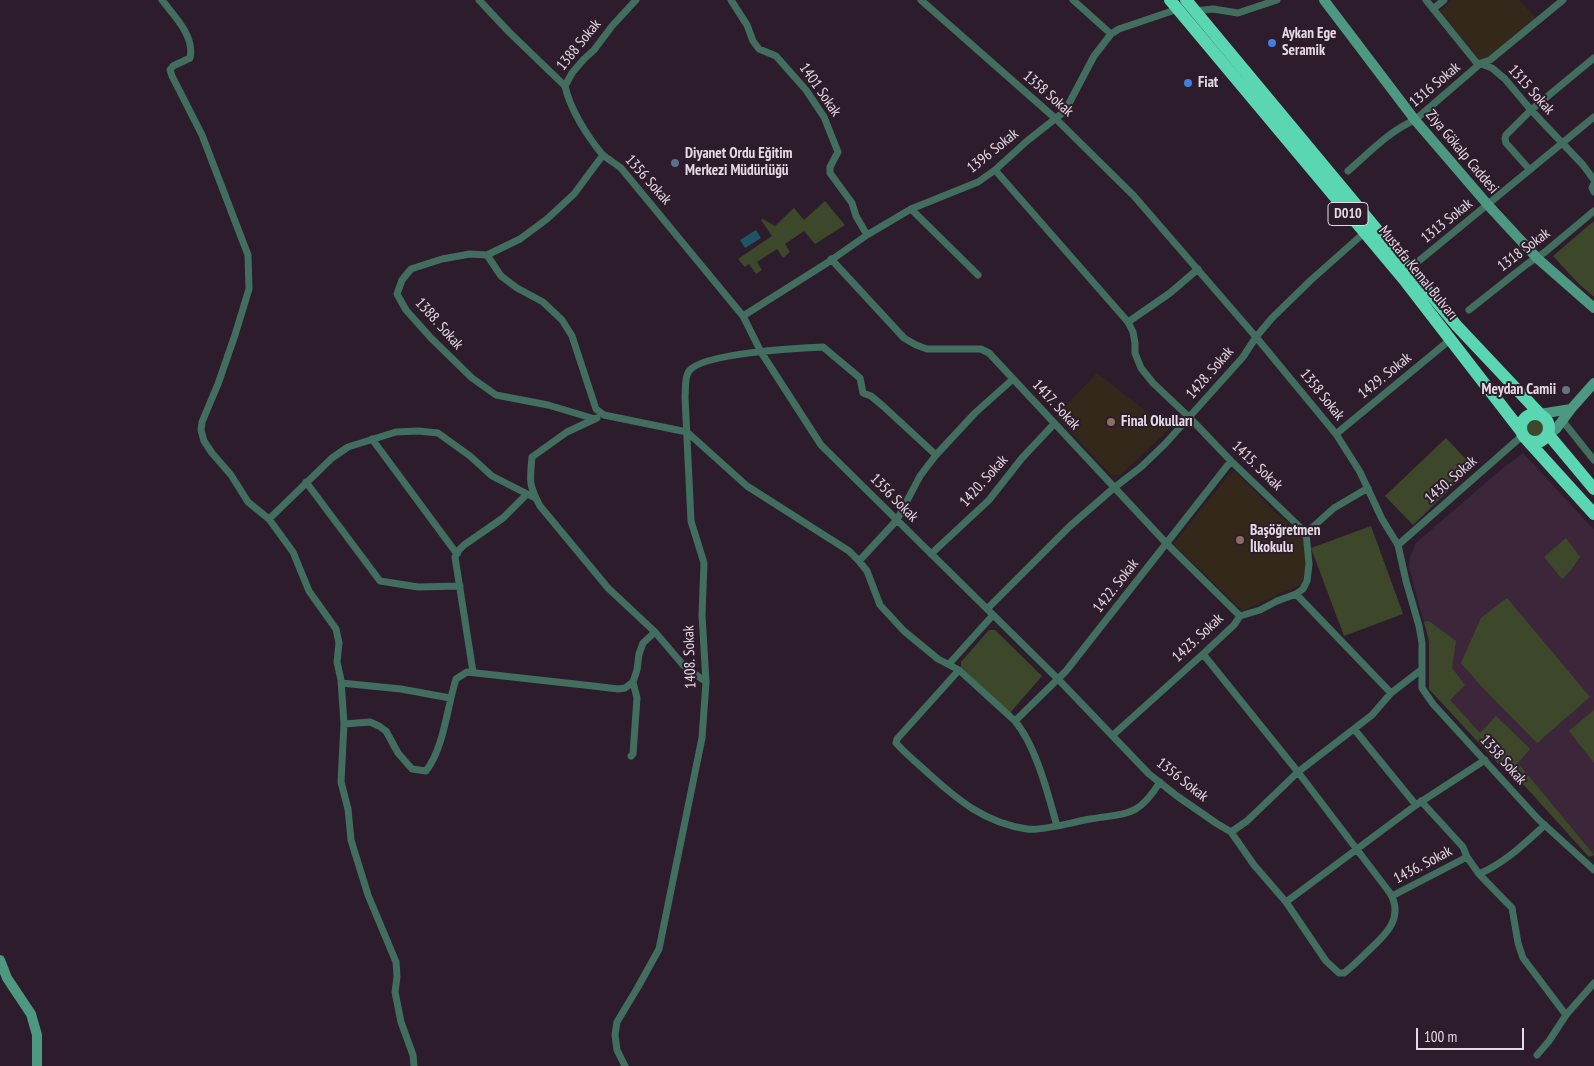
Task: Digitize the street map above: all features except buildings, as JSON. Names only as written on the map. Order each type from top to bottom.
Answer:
[{"type":"highway","name":"Mustafa Kemal Bulvarı","points":[[1178,3],[1194,11],[1457,326],[1540,414]]},
{"type":"highway","name":"Mustafa Kemal Bulvarı","points":[[1178,3],[1451,339],[1523,435]]},
{"type":"highway","points":[[1531,414],[1540,414],[1548,421],[1550,427],[1548,434],[1545,439],[1533,442],[1523,435],[1522,422],[1524,418],[1531,414]]},
{"type":"highway","points":[[1548,434],[1594,489]]},
{"type":"highway","name":"D010","points":[[1523,435],[1594,514]]},
{"type":"street","points":[[162,0],[190,42],[190,58],[172,66],[170,70],[202,135],[248,255],[249,289],[218,384],[202,422],[201,430],[204,441],[231,474],[248,502],[269,519],[294,552],[309,591],[336,630],[339,643],[337,662],[341,684],[344,724],[341,782],[348,809],[350,840],[368,894],[396,962],[395,992],[401,1022],[413,1055],[414,1066]]},
{"type":"street","name":"1356 Sokak","points":[[480,0],[509,32],[565,86],[567,98],[575,113],[603,155],[621,168],[743,316],[761,352],[821,445],[1057,678],[1149,774],[1231,832],[1254,864],[1286,902],[1326,961],[1339,973],[1344,974],[1388,932],[1395,913],[1392,896]]},
{"type":"street","name":"1388 Sokak","points":[[565,86],[584,59],[594,50],[612,26],[636,0]]},
{"type":"street","name":"1401 Sokak","points":[[731,0],[753,41],[759,48],[776,56],[788,68],[824,116],[838,152],[830,167],[830,173],[852,203],[856,216],[867,235]]},
{"type":"street","name":"1358 Sokak","points":[[920,0],[1056,119],[1134,196],[1256,337],[1336,434],[1368,488],[1382,519],[1398,545],[1422,643],[1422,688],[1545,825],[1594,869]]},
{"type":"street","points":[[1073,0],[1111,34]]},
{"type":"street","points":[[1194,11],[1213,9],[1238,13],[1276,0]]},
{"type":"street","name":"Ziya Gökalp Caddesi","points":[[1324,0],[1415,120],[1488,205],[1537,258],[1594,308]]},
{"type":"street","name":"1315 Sokak","points":[[1426,0],[1476,62],[1492,68],[1505,78],[1562,144],[1594,185]]},
{"type":"street","points":[[1434,9],[1444,0]]},
{"type":"street","name":"1316 Sokak","points":[[1348,172],[1391,134],[1403,125],[1415,120],[1481,63],[1490,60],[1563,0]]},
{"type":"street","name":"1396 Sokak","points":[[743,316],[867,235],[911,209],[967,188],[995,170],[1065,111],[1094,56],[1111,34],[1178,3]]},
{"type":"street","points":[[1530,170],[1506,143],[1506,135],[1531,110],[1594,58]]},
{"type":"street","name":"1313 Sokak","points":[[1410,269],[1594,117]]},
{"type":"street","name":"1388. Sokak","points":[[595,419],[548,405],[496,395],[472,378],[431,338],[406,310],[397,294],[402,280],[411,269],[470,254],[487,255],[520,239],[547,219],[574,194],[603,155]]},
{"type":"street","points":[[995,170],[1128,322],[1170,293],[1198,269]]},
{"type":"street","points":[[911,209],[978,275]]},
{"type":"street","name":"1318 Sokak","points":[[1469,310],[1579,225],[1594,211]]},
{"type":"street","name":"1428. Sokak","points":[[949,664],[990,612],[1070,526],[1141,467],[1190,418],[1243,357],[1256,337],[1272,318],[1304,286],[1364,233]]},
{"type":"street","points":[[487,255],[501,276],[517,288],[543,302],[562,320],[572,336],[596,409],[604,415],[687,432],[747,486],[849,551],[859,561],[867,571],[880,606],[904,631],[938,659],[959,670],[1015,721],[1023,731],[1046,790],[1057,826]]},
{"type":"street","name":"1417. Sokak","points":[[831,259],[904,338],[928,349],[981,349],[989,353],[1167,544],[1240,616]]},
{"type":"street","name":"1415. Sokak","points":[[1128,322],[1135,343],[1135,353],[1141,368],[1153,383],[1190,418],[1230,461],[1306,533]]},
{"type":"street","name":"1429. Sokak","points":[[1336,434],[1451,339]]},
{"type":"street","name":"1408. Sokak","points":[[624,1066],[617,1050],[616,1022],[638,987],[658,949],[702,738],[706,682],[702,615],[704,562],[691,521],[685,397],[687,377],[690,370],[702,363],[718,358],[761,352],[824,347],[860,378],[863,393],[871,396],[883,406],[936,456]]},
{"type":"street","points":[[859,561],[897,520],[920,476],[936,456],[975,413],[1013,380]]},
{"type":"street","points":[[1548,434],[1556,429],[1594,383]]},
{"type":"street","points":[[1540,414],[1571,409]]},
{"type":"street","points":[[604,415],[567,432],[532,457],[530,482],[532,490],[540,506],[608,588],[655,632],[684,666],[706,682]]},
{"type":"street","points":[[1562,420],[1594,460]]},
{"type":"street","name":"1420. Sokak","points":[[931,554],[989,500],[1022,458],[1054,424]]},
{"type":"street","points":[[269,519],[306,482],[348,446],[396,432],[418,431],[438,433],[470,456],[492,476],[536,498]]},
{"type":"street","name":"1430. Sokak","points":[[1398,545],[1523,435]]},
{"type":"street","points":[[372,439],[457,554]]},
{"type":"street","name":"1422. Sokak","points":[[1015,721],[1066,671],[1230,461]]},
{"type":"street","points":[[306,482],[380,581],[418,587],[460,586]]},
{"type":"street","points":[[1368,488],[1334,508],[1306,533],[1309,564],[1307,581],[1303,589],[1296,594],[1391,693]]},
{"type":"street","points":[[472,672],[455,557],[464,544],[503,518],[527,494]]},
{"type":"street","name":"1423. Sokak","points":[[1113,735],[1234,625],[1240,616],[1260,610],[1282,598],[1296,594]]},
{"type":"street","points":[[631,756],[633,754],[637,698],[633,682],[643,643],[655,632]]},
{"type":"street","points":[[1203,654],[1298,772],[1392,896]]},
{"type":"street","points":[[959,670],[897,739],[896,743],[970,809],[1000,822],[1028,829],[1057,826],[1131,813],[1143,805],[1160,782]]},
{"type":"street","points":[[1231,832],[1246,821],[1298,772],[1372,715],[1391,693],[1421,670]]},
{"type":"street","points":[[344,724],[370,722],[379,726],[386,731],[398,753],[412,769],[426,771],[430,766],[440,739],[456,679],[466,672],[618,689],[625,688],[633,682]]},
{"type":"street","points":[[341,684],[401,689],[450,698]]},
{"type":"street","name":"1436. Sokak","points":[[1354,729],[1419,803],[1463,847],[1467,857],[1479,874],[1512,908],[1518,943],[1523,958],[1566,1015]]},
{"type":"street","points":[[1286,902],[1419,803],[1485,760]]},
{"type":"street","points":[[1479,874],[1502,862],[1545,825]]},
{"type":"street","name":"1436. Sokak","points":[[1392,896],[1467,857]]},
{"type":"street","points":[[0,960],[6,978],[31,1014],[37,1035],[37,1066]]},
{"type":"street","points":[[1536,1055],[1549,1042],[1566,1015],[1594,983]]},
{"type":"shaded area","points":[[1452,0],[1519,0],[1536,18],[1489,57],[1480,60],[1440,11]]},
{"type":"shaded area","name":"Final Okulları","points":[[1097,373],[1169,429],[1120,475],[1111,475],[1056,416]]},
{"type":"shaded area","points":[[1523,453],[1594,530],[1594,855],[1589,857],[1506,765],[1502,768],[1429,689],[1429,641],[1409,567],[1410,557],[1416,543]]},
{"type":"shaded area","name":"Başöğretmen İlkokulu","points":[[1235,471],[1273,510],[1303,535],[1306,564],[1302,585],[1243,611],[1173,544],[1229,475]]},
{"type":"green space","points":[[825,201],[845,225],[815,244],[804,231],[785,244],[790,252],[783,258],[777,249],[757,262],[762,270],[756,274],[749,264],[745,267],[738,259],[772,236],[761,220],[763,219],[775,226],[794,208],[804,220]]},
{"type":"green space","points":[[1594,221],[1594,297],[1553,256]]},
{"type":"green space","points":[[1535,419],[1541,422],[1544,428],[1541,434],[1535,437],[1529,434],[1526,428],[1529,422]]},
{"type":"green space","points":[[1446,438],[1473,467],[1413,525],[1385,496]]},
{"type":"green space","points":[[1371,526],[1403,614],[1344,636],[1311,548]]},
{"type":"green space","points":[[1566,538],[1580,557],[1562,579],[1544,557]]},
{"type":"green space","points":[[1507,598],[1590,697],[1537,743],[1461,663],[1481,618]]},
{"type":"green space","points":[[1429,621],[1456,641],[1452,668],[1465,685],[1450,700],[1480,733],[1496,716],[1530,749],[1518,763],[1594,855],[1589,857],[1506,765],[1502,768],[1429,689],[1429,641],[1424,622]]},
{"type":"green space","points":[[989,630],[995,630],[1042,676],[1010,713],[961,667],[961,662]]},
{"type":"green space","points":[[1594,710],[1594,763],[1569,731]]},
{"type":"water","points":[[756,230],[761,238],[745,248],[740,240]]},
{"type":"place","name":"Aykan Ege Seramik","points":[[1272,43]]},
{"type":"place","name":"Fiat","points":[[1188,83]]},
{"type":"place","name":"Diyanet Ordu Eğitim Merkezi Müdürlüğü","points":[[675,163]]},
{"type":"place","name":"Meydan Camii","points":[[1566,390]]},
{"type":"place","name":"Final Okulları","points":[[1111,422]]},
{"type":"place","name":"Başöğretmen İlkokulu","points":[[1240,540]]}]
